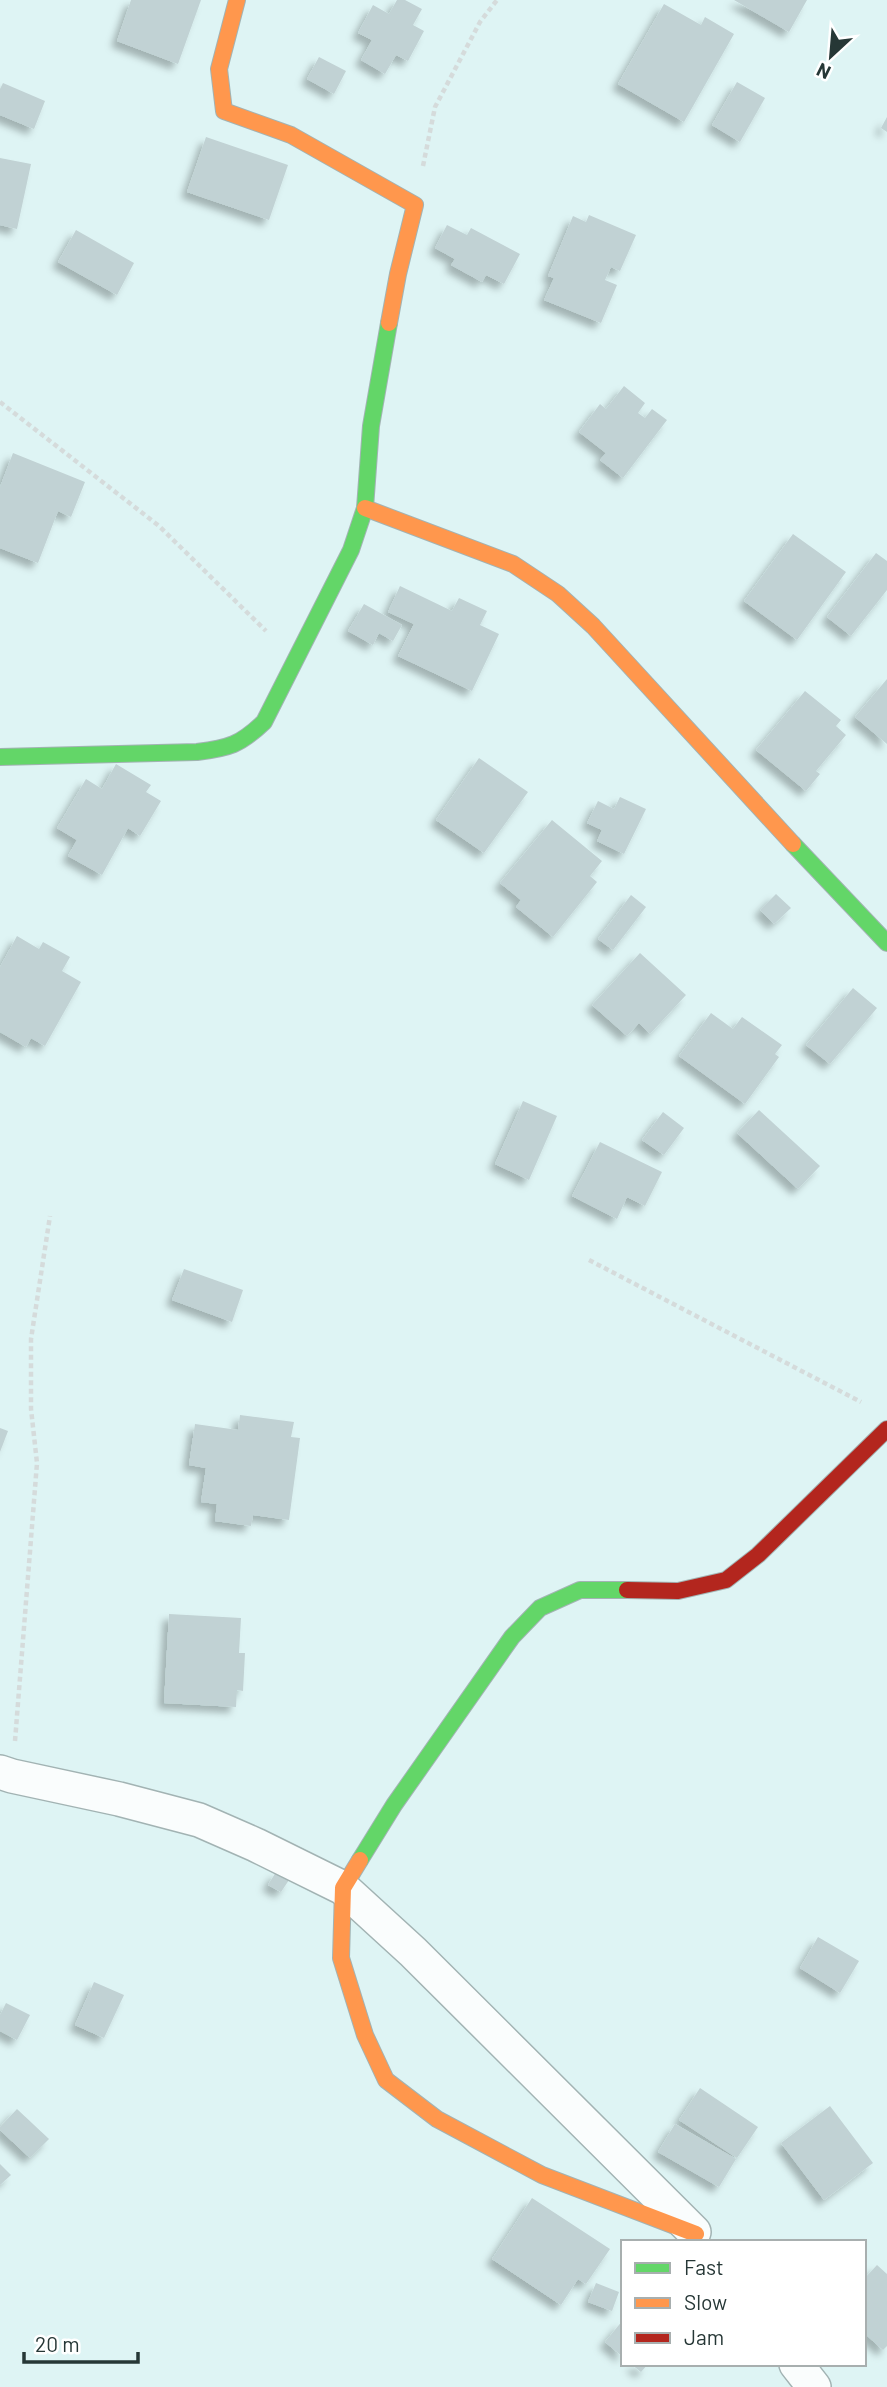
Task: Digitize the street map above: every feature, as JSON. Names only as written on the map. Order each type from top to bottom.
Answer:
[{"type":"street","points":[[0,757],[197,752],[223,748],[246,739],[264,722],[297,662],[351,550],[365,508],[371,426],[398,274],[415,205],[291,135],[224,111],[219,69],[237,0]]},
{"type":"street","points":[[365,508],[513,564],[558,594],[593,626],[779,830],[887,943]]},
{"type":"street","points":[[699,2238],[542,2175],[437,2119],[386,2080],[365,2035],[341,1958],[343,1888],[417,1771],[512,1637],[540,1608],[580,1590],[678,1591],[726,1580],[758,1555],[887,1429]]},
{"type":"street","points":[[6,1774],[200,1820],[343,1888],[413,1952],[699,2238]]},
{"type":"street","points":[[798,2366],[814,2387]]},
{"type":"path","points":[[415,205],[435,107],[480,22],[497,0]]},
{"type":"path","points":[[0,402],[159,526],[297,662]]},
{"type":"path","points":[[6,1774],[37,1463],[32,1409],[31,1339],[50,1216]]},
{"type":"path","points":[[589,1259],[863,1403]]},
{"type":"building","points":[[131,0],[201,0],[178,64],[117,41]]},
{"type":"building","points":[[397,0],[405,0],[422,9],[413,25],[424,31],[408,61],[396,55],[385,74],[361,60],[372,40],[358,33],[373,5],[389,14]]},
{"type":"building","points":[[734,0],[807,0],[789,32]]},
{"type":"building","points":[[664,4],[701,25],[705,17],[734,34],[684,122],[618,84]]},
{"type":"building","points":[[319,57],[346,71],[334,94],[307,79]]},
{"type":"building","points":[[737,82],[765,98],[740,142],[712,125]]},
{"type":"building","points":[[3,83],[45,101],[34,129],[0,115],[0,89]]},
{"type":"building","points":[[887,117],[887,132],[881,128]]},
{"type":"building","points":[[206,137],[288,165],[269,220],[187,192]]},
{"type":"building","points":[[0,158],[31,164],[17,229],[0,225]]},
{"type":"building","points":[[589,215],[636,235],[620,271],[611,267],[605,280],[617,285],[601,323],[544,300],[554,278],[548,276],[573,216],[586,222]]},
{"type":"building","points":[[447,225],[467,235],[471,228],[520,254],[504,284],[486,275],[482,282],[451,265],[455,259],[435,248]]},
{"type":"building","points":[[76,230],[134,263],[117,295],[58,262]]},
{"type":"building","points":[[624,386],[645,403],[638,413],[645,418],[652,409],[667,420],[623,478],[600,460],[606,453],[579,432],[600,404],[606,409]]},
{"type":"building","points":[[13,453],[85,482],[71,517],[58,511],[38,563],[0,548],[0,487]]},
{"type":"building","points":[[793,534],[846,572],[797,640],[744,601]]},
{"type":"building","points":[[876,553],[887,561],[887,590],[851,636],[827,617]]},
{"type":"building","points":[[400,586],[452,611],[459,598],[487,611],[480,625],[499,634],[472,691],[398,656],[414,624],[388,612]]},
{"type":"building","points":[[364,604],[402,625],[393,641],[379,633],[373,645],[348,631]]},
{"type":"building","points":[[887,679],[887,744],[855,717]]},
{"type":"building","points":[[805,691],[841,720],[836,726],[846,735],[816,771],[820,774],[806,791],[756,750]]},
{"type":"building","points":[[479,758],[528,792],[484,853],[436,820]]},
{"type":"building","points":[[116,764],[151,785],[146,792],[161,801],[140,836],[128,828],[102,875],[68,856],[77,840],[57,828],[86,779],[102,789]]},
{"type":"building","points":[[620,797],[646,809],[624,854],[597,841],[602,830],[587,823],[598,801],[614,809]]},
{"type":"building","points":[[552,820],[602,861],[590,876],[597,882],[553,937],[516,907],[521,900],[500,883]]},
{"type":"building","points":[[776,894],[791,908],[774,924],[760,910]]},
{"type":"building","points":[[631,895],[646,907],[613,950],[598,939]]},
{"type":"building","points":[[17,936],[39,949],[43,942],[70,957],[62,971],[81,982],[45,1046],[31,1038],[26,1047],[0,1032],[0,967]]},
{"type":"building","points":[[640,953],[686,995],[650,1034],[639,1023],[627,1036],[592,1005]]},
{"type":"building","points":[[853,988],[877,1008],[830,1064],[806,1045]]},
{"type":"building","points":[[711,1013],[733,1029],[742,1017],[782,1045],[775,1054],[779,1057],[745,1104],[679,1056]]},
{"type":"building","points":[[523,1101],[557,1116],[529,1180],[495,1164]]},
{"type":"building","points":[[759,1110],[820,1166],[798,1189],[737,1133]]},
{"type":"building","points":[[663,1112],[684,1128],[664,1155],[642,1140]]},
{"type":"building","points":[[600,1142],[662,1172],[645,1206],[627,1197],[617,1219],[572,1196]]},
{"type":"building","points":[[184,1269],[243,1290],[232,1322],[172,1300]]},
{"type":"building","points":[[240,1415],[294,1422],[291,1437],[300,1438],[289,1520],[253,1515],[251,1526],[215,1521],[217,1504],[201,1502],[206,1468],[189,1465],[195,1424],[238,1430]]},
{"type":"building","points":[[0,1428],[8,1431],[0,1452]]},
{"type":"building","points":[[169,1614],[241,1618],[239,1653],[245,1653],[243,1691],[237,1690],[236,1707],[164,1703]]},
{"type":"building","points":[[276,1872],[289,1880],[281,1892],[268,1885]]},
{"type":"building","points":[[818,1937],[859,1961],[840,1993],[800,1968]]},
{"type":"building","points":[[94,1982],[124,1995],[104,2038],[75,2025]]},
{"type":"building","points":[[6,2003],[30,2015],[17,2040],[0,2031],[0,2015]]},
{"type":"building","points":[[700,2088],[758,2127],[737,2158],[679,2120]]},
{"type":"building","points":[[830,2106],[873,2163],[824,2200],[781,2143]]},
{"type":"building","points":[[17,2109],[49,2139],[30,2158],[0,2130]]},
{"type":"building","points":[[675,2124],[736,2159],[719,2187],[658,2152]]},
{"type":"building","points":[[0,2164],[11,2175],[0,2185]]},
{"type":"building","points":[[532,2198],[610,2249],[586,2284],[578,2279],[561,2305],[492,2259]]},
{"type":"building","points":[[877,2265],[887,2274],[887,2346],[883,2350],[866,2335],[866,2277]]},
{"type":"building","points":[[596,2283],[619,2292],[612,2311],[588,2302]]},
{"type":"building","points":[[621,2322],[621,2355],[605,2342]]},
{"type":"building","points":[[634,2366],[646,2366],[641,2372]]},
{"type":"traffic: fast","points":[[0,757],[197,752],[233,744],[248,736],[264,722],[351,550],[365,508],[371,426],[389,323]]},
{"type":"traffic: fast","points":[[793,844],[887,943]]},
{"type":"traffic: fast","points":[[360,1860],[394,1805],[512,1637],[540,1608],[580,1590],[627,1590]]},
{"type":"traffic: slow","points":[[237,0],[219,69],[224,111],[291,135],[415,205],[389,323]]},
{"type":"traffic: slow","points":[[365,508],[513,564],[558,594],[593,626],[793,844]]},
{"type":"traffic: slow","points":[[360,1860],[343,1888],[341,1958],[365,2035],[386,2080],[437,2119],[542,2175],[696,2234]]},
{"type":"traffic: jam","points":[[627,1590],[678,1591],[726,1580],[758,1555],[887,1429]]}]
